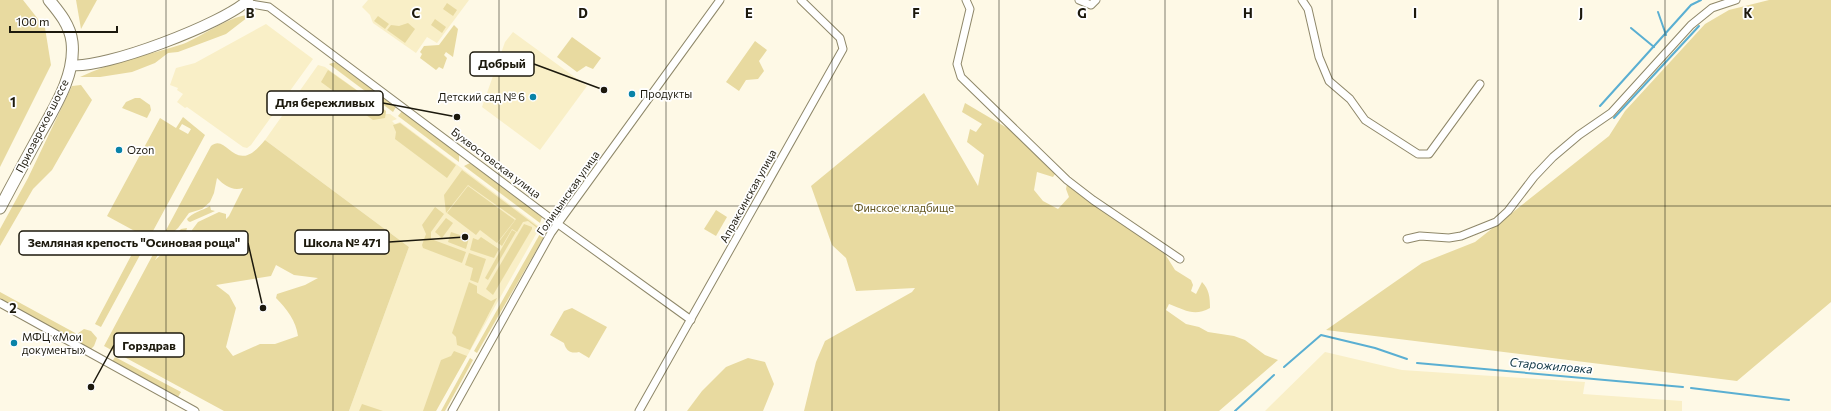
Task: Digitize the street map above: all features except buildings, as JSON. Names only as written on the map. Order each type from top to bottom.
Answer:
[{"type":"main road","name":"Приозерское шоссе","points":[[0,208],[58,100],[71,65],[72,43],[70,32],[64,19],[49,0]]},
{"type":"main road","points":[[71,65],[90,65],[184,35],[246,2]]},
{"type":"street","name":"Голицынская улица","points":[[452,411],[551,233],[720,0]]},
{"type":"street","name":"Апраксинская улица","points":[[639,411],[843,49],[840,38],[801,0]]},
{"type":"street","points":[[966,0],[970,9],[956,64],[960,77],[1067,180],[1093,200],[1180,259]]},
{"type":"street","points":[[1079,0],[1091,5],[1096,0]]},
{"type":"street","points":[[1302,0],[1308,9],[1319,57],[1329,81],[1350,99],[1365,120],[1418,154],[1429,154],[1480,84]]},
{"type":"street","points":[[1407,239],[1420,236],[1449,238],[1461,236],[1496,222],[1508,212],[1534,177],[1553,157],[1579,135],[1611,113],[1691,25],[1712,8],[1736,0]]},
{"type":"street","name":"Бухвостовская улица","points":[[246,2],[269,4],[558,224],[691,320]]},
{"type":"street","points":[[0,303],[195,411]]},
{"type":"shaded area","points":[[368,0],[469,0],[437,43],[427,37],[416,53],[373,23],[370,15],[362,7]]},
{"type":"shaded area","points":[[266,24],[313,59],[251,145],[247,148],[243,147],[187,107],[185,108],[177,102],[183,94],[177,90],[178,88],[170,85],[176,68],[195,63]]},
{"type":"shaded area","name":"Детский сад № 6","points":[[513,32],[587,86],[540,150],[482,107],[505,42]]},
{"type":"shaded area","points":[[318,65],[325,67],[386,111],[386,114],[390,114],[397,119],[392,121],[395,124],[400,122],[540,227],[436,411],[349,411],[409,247],[265,140]]},
{"type":"shaded area","points":[[1325,352],[1402,370],[1585,382],[1583,394],[1682,401],[1682,411],[1265,411]]},
{"type":"green space","points":[[0,0],[23,0],[45,28],[51,65],[0,167]]},
{"type":"green space","points":[[76,0],[97,0],[81,29]]},
{"type":"green space","points":[[1769,0],[1831,0],[1831,302],[1737,381],[1326,330],[1422,263],[1475,242],[1609,136],[1625,111],[1705,24],[1729,10]]},
{"type":"green space","points":[[447,3],[457,10],[453,16],[443,9]]},
{"type":"green space","points":[[247,15],[248,17],[226,34],[178,52],[168,53],[155,63],[132,72],[100,77],[80,77],[117,63],[183,44],[223,23]]},
{"type":"green space","points":[[378,16],[389,24],[385,29],[374,21]]},
{"type":"green space","points":[[435,19],[446,27],[442,33],[431,25]]},
{"type":"green space","points":[[408,23],[415,29],[405,43],[387,30],[391,25],[399,26]]},
{"type":"green space","points":[[454,25],[458,29],[453,57],[446,52],[444,55],[447,58],[443,69],[439,67],[436,70],[420,58],[422,54],[420,52],[424,46],[439,45]]},
{"type":"green space","points":[[572,37],[601,58],[593,69],[586,66],[577,72],[557,57]]},
{"type":"green space","points":[[755,41],[767,50],[759,61],[764,71],[758,79],[746,80],[739,91],[726,82]]},
{"type":"green space","points":[[336,62],[396,107],[393,112],[329,64]]},
{"type":"green space","points":[[328,70],[386,111],[385,118],[373,120],[321,82]]},
{"type":"green space","points":[[81,85],[92,100],[52,170],[33,189],[0,246],[0,229],[28,178],[72,86]]},
{"type":"green space","name":"Финское кладбище","points":[[924,93],[978,186],[984,155],[967,142],[970,129],[976,132],[982,124],[962,112],[965,103],[1009,129],[1055,174],[1053,177],[1037,172],[1034,190],[1043,201],[1058,209],[1069,197],[1066,189],[1067,184],[1165,254],[1175,270],[1191,280],[1193,285],[1191,291],[1196,294],[1202,282],[1208,290],[1210,308],[1204,311],[1190,312],[1169,304],[1166,310],[1186,324],[1199,327],[1208,332],[1234,336],[1245,340],[1265,355],[1278,360],[1219,411],[804,411],[816,362],[825,341],[912,292],[915,288],[856,291],[846,258],[832,245],[811,186]]},
{"type":"green space","points":[[135,98],[140,98],[150,105],[151,110],[147,118],[122,108],[126,102]]},
{"type":"green space","points":[[402,111],[459,154],[459,162],[398,116]]},
{"type":"green space","points":[[183,117],[205,135],[101,327],[95,324],[142,235],[107,216],[160,118],[176,128]],"holes":[[[182,124],[191,129],[188,134],[179,129]]]},
{"type":"green space","points":[[400,123],[456,165],[447,178],[395,139],[396,132],[393,125]]},
{"type":"green space","points":[[265,140],[409,247],[349,411],[224,411],[104,346],[211,146],[217,143],[239,155],[246,155],[254,151]],"holes":[[[217,178],[229,187],[235,189],[243,188],[229,216],[226,219],[226,214],[219,212],[198,222],[192,230],[193,236],[184,239],[187,228],[181,229],[170,240],[172,245],[155,260],[168,237],[178,228],[189,213],[202,209],[210,202],[214,193]],[[276,265],[294,275],[318,278],[305,285],[277,294],[276,298],[284,306],[290,316],[295,325],[298,336],[275,344],[260,344],[233,356],[226,347],[236,308],[229,295],[216,285],[271,276]]]},
{"type":"green space","points":[[470,163],[542,217],[540,223],[464,166]]},
{"type":"green space","points":[[462,170],[538,227],[537,228],[528,221],[523,222],[517,232],[512,229],[502,246],[498,243],[516,219],[468,185],[446,213],[444,195]]},
{"type":"green space","points":[[468,186],[515,220],[497,243],[480,230],[476,235],[447,213]]},
{"type":"green space","points":[[210,206],[211,210],[215,211],[190,222],[188,221],[187,219],[192,215]]},
{"type":"green space","points":[[435,207],[444,214],[431,232],[431,239],[466,252],[462,263],[423,248],[422,245],[426,234],[422,225]]},
{"type":"green space","points":[[716,210],[727,217],[716,236],[704,229]]},
{"type":"green space","points":[[446,218],[453,223],[442,238],[435,232]]},
{"type":"green space","points":[[524,224],[532,227],[532,229],[493,295],[486,289]]},
{"type":"green space","points":[[512,230],[516,232],[488,280],[485,278]]},
{"type":"green space","points":[[451,232],[469,238],[466,249],[448,242]]},
{"type":"green space","points":[[541,232],[544,234],[544,237],[477,353],[474,351]]},
{"type":"green space","points":[[481,237],[499,249],[494,258],[470,250],[473,238],[478,240]]},
{"type":"green space","points":[[469,253],[486,259],[478,283],[470,280],[473,268],[465,265]]},
{"type":"green space","points":[[469,282],[477,286],[477,293],[491,301],[497,298],[470,350],[457,345],[456,337],[452,333]]},
{"type":"green space","points":[[0,292],[77,334],[84,329],[91,331],[97,338],[94,346],[91,349],[0,300]]},
{"type":"green space","points":[[572,308],[607,327],[589,358],[579,352],[574,353],[569,351],[564,343],[550,335],[564,311]]},
{"type":"green space","points":[[454,351],[467,356],[436,411],[423,411],[441,360],[451,356]]},
{"type":"green space","points":[[115,357],[181,392],[178,397],[112,362]]},
{"type":"green space","points":[[470,358],[473,360],[445,411],[441,411]]},
{"type":"green space","points":[[748,358],[765,362],[774,384],[763,411],[687,411],[702,391],[726,367]]},
{"type":"green space","points":[[362,404],[383,411],[359,411]]},
{"type":"waterway","points":[[1600,106],[1691,5],[1701,0]]},
{"type":"waterway","points":[[1658,12],[1666,35]]},
{"type":"waterway","points":[[1614,118],[1699,26]]},
{"type":"waterway","points":[[1631,28],[1654,47]]},
{"type":"waterway","name":"Старожиловка","points":[[1284,367],[1321,335],[1375,348],[1407,359]]},
{"type":"waterway","name":"Старожиловка","points":[[1417,363],[1683,387]]},
{"type":"waterway","points":[[1235,411],[1274,375]]},
{"type":"waterway","name":"Старожиловка","points":[[1691,388],[1789,400]]},
{"type":"place","name":"Добрый","points":[[604,90]]},
{"type":"place","name":"Продукты","points":[[632,94]]},
{"type":"place","name":"Детский сад № 6","points":[[533,97]]},
{"type":"place","name":"Для бережливых","points":[[457,117]]},
{"type":"place","name":"Ozon","points":[[119,150]]},
{"type":"place","name":"Школа № 471","points":[[465,237]]},
{"type":"place","name":"Земляная крепость \"Осиновая роща\"","points":[[263,308]]},
{"type":"place","name":"МФЦ «Мои документы»","points":[[14,343]]},
{"type":"place","name":"Горздрав","points":[[91,387]]}]
